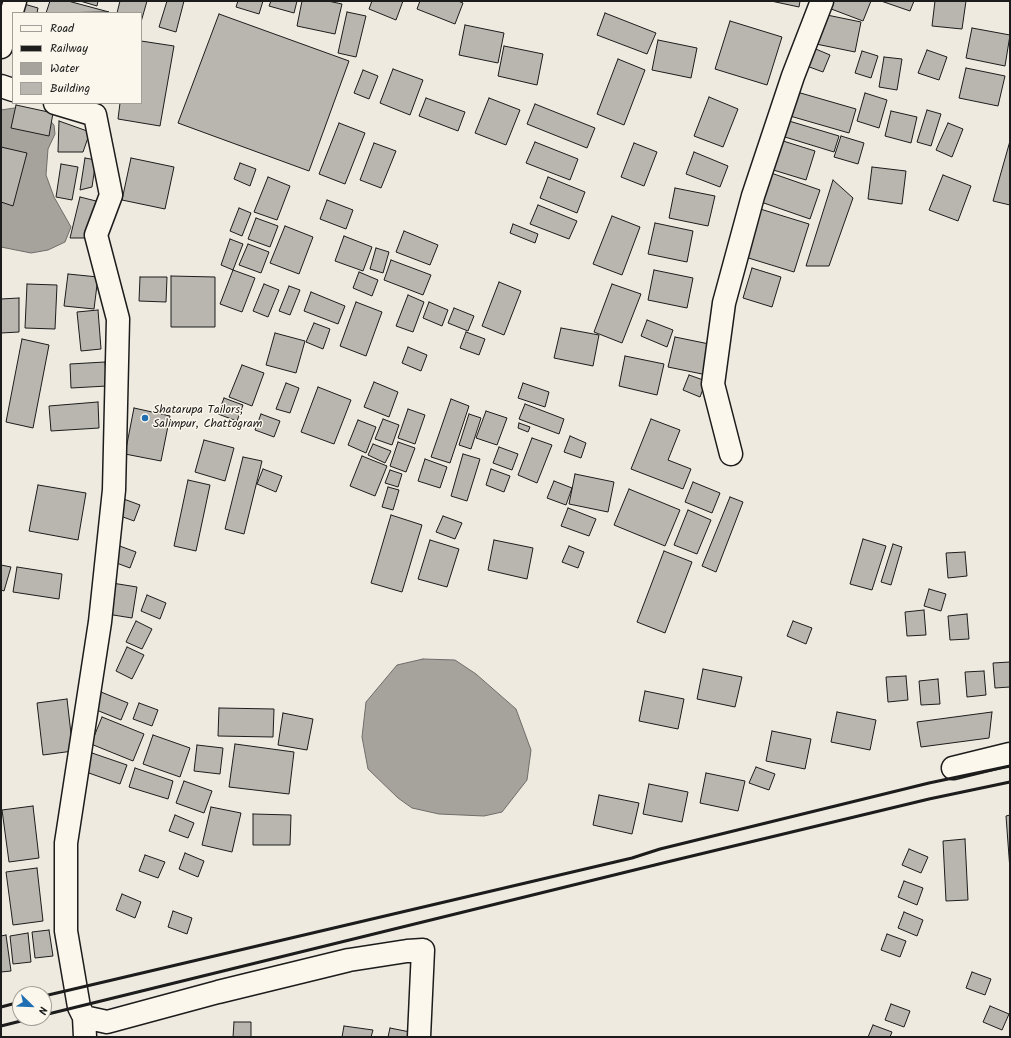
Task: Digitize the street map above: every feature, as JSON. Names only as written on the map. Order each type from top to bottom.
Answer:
[{"type":"street","points":[[1,47],[15,1]]},
{"type":"street","points":[[731,454],[713,384],[724,303],[753,196],[793,76],[822,1]]},
{"type":"street","points":[[1,86],[12,90]]},
{"type":"street","points":[[58,104],[95,115],[111,195],[96,234],[118,319],[114,490],[100,622],[66,843],[66,931],[79,1007],[84,1027],[349,960],[423,950],[419,1037]]},
{"type":"street","points":[[953,768],[1010,754]]},
{"type":"water","points":[[21,107],[46,116],[54,125],[55,134],[48,149],[46,175],[54,197],[71,227],[65,242],[48,250],[31,253],[1,247],[1,110]]},
{"type":"water","points":[[423,659],[455,660],[476,674],[516,709],[531,750],[527,780],[502,812],[484,816],[439,814],[412,808],[398,798],[368,769],[362,737],[366,702],[397,665]]},
{"type":"building","points":[[50,1],[68,1],[109,12],[46,12]]},
{"type":"building","points":[[80,1],[98,1],[97,6]]},
{"type":"building","points":[[120,1],[147,1],[142,18],[142,12],[117,12]]},
{"type":"building","points":[[167,1],[184,1],[176,32],[159,27]]},
{"type":"building","points":[[238,1],[263,1],[259,14],[236,7]]},
{"type":"building","points":[[271,1],[297,1],[294,13],[269,6]]},
{"type":"building","points":[[302,1],[328,1],[342,4],[335,34],[297,26]]},
{"type":"building","points":[[372,1],[403,1],[396,20],[369,9]]},
{"type":"building","points":[[420,1],[458,1],[463,3],[455,24],[417,9]]},
{"type":"building","points":[[771,1],[800,1],[799,7]]},
{"type":"building","points":[[828,1],[871,1],[863,21],[826,7]]},
{"type":"building","points":[[881,1],[914,1],[910,11]]},
{"type":"building","points":[[935,1],[966,1],[962,29],[932,26]]},
{"type":"building","points":[[17,2],[38,8],[37,12],[14,12]]},
{"type":"building","points":[[347,12],[366,16],[356,57],[338,53]]},
{"type":"building","points":[[605,13],[656,33],[647,54],[597,35]]},
{"type":"building","points":[[219,14],[349,61],[309,171],[178,123]]},
{"type":"building","points":[[822,14],[861,22],[855,52],[816,44]]},
{"type":"building","points":[[730,21],[782,37],[767,85],[715,69]]},
{"type":"building","points":[[465,25],[504,33],[498,63],[459,55]]},
{"type":"building","points":[[972,28],[1010,35],[1005,66],[966,58]]},
{"type":"building","points":[[658,40],[697,48],[691,78],[652,70]]},
{"type":"building","points":[[142,41],[174,46],[160,126],[118,119],[120,104],[142,104]]},
{"type":"building","points":[[504,46],[543,54],[537,85],[498,76]]},
{"type":"building","points":[[811,47],[830,55],[823,72],[804,65]]},
{"type":"building","points":[[927,50],[947,57],[939,80],[918,73]]},
{"type":"building","points":[[862,51],[878,56],[871,78],[855,73]]},
{"type":"building","points":[[884,57],[902,59],[897,90],[879,87]]},
{"type":"building","points":[[618,59],[645,70],[624,125],[597,114]]},
{"type":"building","points":[[966,68],[1005,76],[998,106],[959,98]]},
{"type":"building","points":[[393,69],[423,80],[410,115],[380,103]]},
{"type":"building","points":[[363,70],[378,76],[369,99],[354,93]]},
{"type":"building","points":[[797,92],[856,109],[849,133],[790,116]]},
{"type":"building","points":[[865,93],[887,100],[879,128],[857,121]]},
{"type":"building","points":[[709,97],[738,109],[723,147],[694,136]]},
{"type":"building","points":[[426,98],[465,112],[458,131],[419,116]]},
{"type":"building","points":[[489,98],[520,110],[506,145],[475,133]]},
{"type":"building","points":[[535,104],[595,128],[587,148],[527,124]]},
{"type":"building","points":[[16,105],[53,113],[49,136],[11,128]]},
{"type":"building","points":[[927,110],[941,114],[931,146],[917,142]]},
{"type":"building","points":[[891,111],[917,117],[911,143],[885,136]]},
{"type":"building","points":[[59,121],[90,132],[83,152],[58,152]]},
{"type":"building","points":[[789,121],[839,136],[834,152],[785,137]]},
{"type":"building","points":[[339,123],[365,133],[345,184],[319,174]]},
{"type":"building","points":[[948,123],[963,129],[952,157],[936,150]]},
{"type":"building","points":[[841,136],[864,143],[858,164],[834,157]]},
{"type":"building","points":[[780,140],[815,151],[806,180],[770,169]]},
{"type":"building","points":[[1010,141],[1010,205],[993,201]]},
{"type":"building","points":[[535,142],[578,159],[570,180],[526,163]]},
{"type":"building","points":[[374,143],[396,151],[381,188],[360,180]]},
{"type":"building","points":[[634,143],[657,152],[644,186],[621,177]]},
{"type":"building","points":[[1,147],[27,153],[13,206],[1,202]]},
{"type":"building","points":[[694,152],[728,166],[720,187],[686,174]]},
{"type":"building","points":[[85,158],[96,160],[92,187],[80,190]]},
{"type":"building","points":[[131,158],[174,167],[165,209],[122,200]]},
{"type":"building","points":[[240,163],[256,169],[250,186],[234,179]]},
{"type":"building","points":[[61,164],[78,167],[72,200],[56,197]]},
{"type":"building","points":[[872,167],[906,171],[902,204],[868,199]]},
{"type":"building","points":[[771,173],[820,190],[810,219],[761,202]]},
{"type":"building","points":[[943,175],[971,186],[958,221],[929,210]]},
{"type":"building","points":[[268,177],[290,186],[277,220],[254,212]]},
{"type":"building","points":[[548,177],[585,192],[577,213],[540,198]]},
{"type":"building","points":[[833,180],[853,198],[829,266],[806,266]]},
{"type":"building","points":[[675,188],[715,196],[708,226],[669,218]]},
{"type":"building","points":[[80,197],[96,201],[87,238],[70,238]]},
{"type":"building","points":[[327,200],[353,210],[346,229],[320,219]]},
{"type":"building","points":[[538,205],[577,221],[569,239],[530,224]]},
{"type":"building","points":[[239,208],[251,213],[242,236],[230,231]]},
{"type":"building","points":[[757,208],[809,224],[794,272],[742,256]]},
{"type":"building","points":[[612,216],[640,227],[622,275],[593,264]]},
{"type":"building","points":[[256,218],[278,226],[270,247],[248,239]]},
{"type":"building","points":[[655,223],[693,231],[687,262],[648,254]]},
{"type":"building","points":[[513,224],[538,234],[535,243],[510,233]]},
{"type":"building","points":[[285,226],[313,237],[299,274],[270,263]]},
{"type":"building","points":[[404,231],[438,245],[430,265],[396,252]]},
{"type":"building","points":[[344,236],[372,247],[363,271],[335,261]]},
{"type":"building","points":[[230,239],[243,244],[233,270],[221,265]]},
{"type":"building","points":[[248,244],[269,252],[261,273],[239,265]]},
{"type":"building","points":[[376,248],[389,252],[383,273],[370,269]]},
{"type":"building","points":[[391,260],[431,275],[423,295],[384,280]]},
{"type":"building","points":[[752,268],[781,277],[772,307],[743,298]]},
{"type":"building","points":[[233,270],[255,278],[242,312],[220,304]]},
{"type":"building","points":[[654,270],[693,278],[687,308],[648,300]]},
{"type":"building","points":[[359,272],[378,280],[372,296],[353,288]]},
{"type":"building","points":[[68,274],[98,277],[94,309],[64,306]]},
{"type":"building","points":[[171,276],[215,277],[215,327],[171,327]]},
{"type":"building","points":[[140,277],[167,277],[166,302],[139,301]]},
{"type":"building","points":[[499,282],[521,291],[504,335],[482,326]]},
{"type":"building","points":[[27,284],[57,285],[55,329],[25,328]]},
{"type":"building","points":[[264,284],[279,290],[268,317],[253,311]]},
{"type":"building","points":[[612,284],[641,294],[622,343],[594,332]]},
{"type":"building","points":[[289,286],[300,290],[290,315],[279,311]]},
{"type":"building","points":[[311,292],[345,306],[338,324],[304,311]]},
{"type":"building","points":[[408,295],[424,302],[413,332],[396,326]]},
{"type":"building","points":[[19,298],[19,332],[1,333],[1,299]]},
{"type":"building","points":[[356,302],[382,312],[366,356],[340,346]]},
{"type":"building","points":[[429,302],[448,310],[442,326],[423,318]]},
{"type":"building","points":[[454,308],[474,316],[468,331],[448,323]]},
{"type":"building","points":[[98,310],[101,349],[81,351],[77,312]]},
{"type":"building","points":[[647,320],[673,330],[667,347],[641,336]]},
{"type":"building","points":[[314,323],[330,329],[323,349],[306,342]]},
{"type":"building","points":[[561,328],[599,335],[593,366],[554,358]]},
{"type":"building","points":[[466,332],[485,339],[479,355],[460,348]]},
{"type":"building","points":[[275,333],[305,341],[296,373],[266,365]]},
{"type":"building","points":[[675,337],[714,345],[707,375],[668,367]]},
{"type":"building","points":[[22,339],[49,345],[33,428],[6,422]]},
{"type":"building","points":[[408,347],[427,355],[421,371],[402,363]]},
{"type":"building","points":[[625,356],[664,364],[657,395],[619,386]]},
{"type":"building","points":[[105,362],[107,386],[71,388],[70,364]]},
{"type":"building","points":[[242,365],[264,373],[252,406],[229,397]]},
{"type":"building","points":[[689,375],[706,381],[700,397],[683,390]]},
{"type":"building","points":[[374,382],[398,392],[389,417],[364,407]]},
{"type":"building","points":[[286,383],[299,388],[290,413],[276,409]]},
{"type":"building","points":[[523,383],[549,392],[545,407],[518,398]]},
{"type":"building","points":[[318,387],[351,400],[334,444],[301,432]]},
{"type":"building","points":[[224,398],[243,405],[237,421],[218,414]]},
{"type":"building","points":[[451,399],[469,406],[450,463],[431,457]]},
{"type":"building","points":[[98,402],[99,428],[51,431],[49,406]]},
{"type":"building","points":[[525,404],[564,419],[559,434],[519,419]]},
{"type":"building","points":[[134,408],[170,416],[161,461],[125,454]]},
{"type":"building","points":[[408,409],[425,415],[415,444],[398,438]]},
{"type":"building","points":[[486,411],[507,418],[497,445],[476,438]]},
{"type":"building","points":[[261,414],[280,421],[274,437],[255,430]]},
{"type":"building","points":[[469,414],[481,418],[471,449],[459,445]]},
{"type":"building","points":[[383,419],[399,425],[392,445],[375,439]]},
{"type":"building","points":[[651,419],[680,430],[668,460],[691,469],[683,489],[631,469]]},
{"type":"building","points":[[358,420],[376,427],[366,453],[348,445]]},
{"type":"building","points":[[519,423],[530,427],[528,432],[518,428]]},
{"type":"building","points":[[570,436],[586,443],[581,458],[564,452]]},
{"type":"building","points":[[532,438],[552,445],[537,483],[518,475]]},
{"type":"building","points":[[204,440],[234,448],[225,481],[195,472]]},
{"type":"building","points":[[398,442],[415,448],[406,472],[390,466]]},
{"type":"building","points":[[373,444],[391,451],[385,463],[368,455]]},
{"type":"building","points":[[499,447],[518,454],[512,470],[493,463]]},
{"type":"building","points":[[463,454],[480,459],[467,501],[451,496]]},
{"type":"building","points":[[362,456],[387,466],[375,496],[350,486]]},
{"type":"building","points":[[243,457],[262,461],[244,534],[225,529]]},
{"type":"building","points":[[425,459],[447,467],[440,488],[418,481]]},
{"type":"building","points":[[263,469],[282,476],[276,492],[257,484]]},
{"type":"building","points":[[491,469],[510,476],[504,492],[486,485]]},
{"type":"building","points":[[390,470],[402,474],[398,487],[385,483]]},
{"type":"building","points":[[575,474],[614,482],[608,512],[569,504]]},
{"type":"building","points":[[188,480],[210,485],[196,551],[174,546]]},
{"type":"building","points":[[554,481],[572,488],[566,505],[547,498]]},
{"type":"building","points":[[693,482],[720,493],[712,513],[685,502]]},
{"type":"building","points":[[38,485],[86,493],[78,540],[29,531]]},
{"type":"building","points":[[388,487],[399,490],[393,510],[382,507]]},
{"type":"building","points":[[629,489],[680,510],[665,546],[614,525]]},
{"type":"building","points":[[730,497],[743,502],[716,572],[702,566]]},
{"type":"building","points":[[121,498],[140,505],[134,521],[115,514]]},
{"type":"building","points":[[568,508],[596,519],[589,536],[561,526]]},
{"type":"building","points":[[688,510],[711,520],[697,554],[674,545]]},
{"type":"building","points":[[391,515],[422,525],[402,592],[371,583]]},
{"type":"building","points":[[443,516],[462,523],[455,539],[436,532]]},
{"type":"building","points":[[863,539],[886,546],[872,590],[850,584]]},
{"type":"building","points":[[430,540],[459,549],[447,587],[418,579]]},
{"type":"building","points":[[494,540],[533,548],[527,579],[488,570]]},
{"type":"building","points":[[893,544],[902,547],[891,585],[881,582]]},
{"type":"building","points":[[117,545],[136,552],[130,568],[111,561]]},
{"type":"building","points":[[569,546],[584,552],[578,568],[562,562]]},
{"type":"building","points":[[664,551],[692,562],[665,633],[637,622]]},
{"type":"building","points":[[965,552],[967,576],[948,578],[946,553]]},
{"type":"building","points":[[1,565],[11,567],[4,591],[1,590]]},
{"type":"building","points":[[17,567],[62,574],[59,599],[13,592]]},
{"type":"building","points":[[112,583],[137,587],[132,618],[107,614]]},
{"type":"building","points":[[929,589],[946,594],[941,611],[924,606]]},
{"type":"building","points":[[147,595],[166,603],[160,619],[141,611]]},
{"type":"building","points":[[924,610],[926,635],[907,636],[905,612]]},
{"type":"building","points":[[967,614],[969,639],[950,640],[948,616]]},
{"type":"building","points":[[136,621],[152,629],[142,649],[126,642]]},
{"type":"building","points":[[793,621],[812,628],[806,644],[787,636]]},
{"type":"building","points":[[127,647],[144,655],[132,679],[116,671]]},
{"type":"building","points":[[1010,662],[1010,687],[995,688],[993,663]]},
{"type":"building","points":[[703,669],[742,677],[735,707],[697,699]]},
{"type":"building","points":[[984,671],[986,695],[967,697],[965,672]]},
{"type":"building","points":[[906,676],[908,700],[888,702],[886,677]]},
{"type":"building","points":[[938,679],[940,704],[921,705],[919,681]]},
{"type":"building","points":[[645,691],[684,699],[678,729],[639,721]]},
{"type":"building","points":[[101,692],[128,703],[121,720],[94,709]]},
{"type":"building","points":[[67,699],[73,751],[43,755],[37,703]]},
{"type":"building","points":[[139,703],[158,710],[152,726],[133,719]]},
{"type":"building","points":[[219,708],[274,709],[273,737],[218,736]]},
{"type":"building","points":[[837,712],[876,720],[870,750],[831,742]]},
{"type":"building","points":[[992,712],[989,738],[921,747],[917,722]]},
{"type":"building","points":[[283,713],[313,719],[307,750],[278,745]]},
{"type":"building","points":[[102,717],[144,734],[133,761],[91,744]]},
{"type":"building","points":[[772,731],[811,739],[805,769],[766,761]]},
{"type":"building","points":[[153,735],[190,748],[180,777],[143,764]]},
{"type":"building","points":[[235,744],[294,752],[289,794],[229,787]]},
{"type":"building","points":[[197,745],[223,748],[220,774],[194,771]]},
{"type":"building","points":[[92,753],[127,765],[120,784],[86,772]]},
{"type":"building","points":[[756,767],[775,774],[769,790],[749,783]]},
{"type":"building","points":[[135,768],[173,781],[168,799],[129,787]]},
{"type":"building","points":[[706,773],[745,781],[738,811],[700,803]]},
{"type":"building","points":[[184,781],[212,791],[204,813],[176,803]]},
{"type":"building","points":[[649,784],[688,792],[682,822],[643,814]]},
{"type":"building","points":[[599,795],[639,803],[632,834],[593,825]]},
{"type":"building","points":[[33,806],[39,858],[9,862],[2,810]]},
{"type":"building","points":[[211,807],[241,813],[232,852],[202,845]]},
{"type":"building","points":[[253,814],[291,815],[290,845],[253,845]]},
{"type":"building","points":[[175,815],[194,823],[188,838],[169,831]]},
{"type":"building","points":[[1010,815],[1010,870],[1006,816]]},
{"type":"building","points":[[965,839],[968,900],[946,901],[943,841]]},
{"type":"building","points":[[909,849],[928,857],[921,873],[902,865]]},
{"type":"building","points":[[185,853],[204,861],[198,877],[179,869]]},
{"type":"building","points":[[145,855],[165,862],[158,878],[139,871]]},
{"type":"building","points":[[37,868],[43,921],[13,925],[6,872]]},
{"type":"building","points":[[904,881],[923,888],[917,905],[898,897]]},
{"type":"building","points":[[122,894],[141,902],[135,918],[116,910]]},
{"type":"building","points":[[173,911],[192,918],[187,934],[168,927]]},
{"type":"building","points":[[904,912],[923,920],[917,936],[898,928]]},
{"type":"building","points":[[49,930],[53,956],[35,958],[32,932]]},
{"type":"building","points":[[28,933],[31,962],[13,964],[10,936]]},
{"type":"building","points":[[887,934],[906,941],[900,957],[881,950]]},
{"type":"building","points":[[6,935],[11,971],[1,972],[1,936]]},
{"type":"building","points":[[972,972],[991,979],[985,995],[966,988]]},
{"type":"building","points":[[891,1004],[910,1011],[904,1027],[885,1020]]},
{"type":"building","points":[[990,1006],[1009,1014],[1002,1030],[983,1022]]},
{"type":"building","points":[[234,1022],[251,1022],[251,1037],[233,1037]]},
{"type":"building","points":[[873,1025],[892,1032],[890,1037],[868,1037]]},
{"type":"building","points":[[344,1026],[373,1030],[371,1037],[342,1037]]},
{"type":"building","points":[[390,1028],[410,1032],[409,1037],[388,1037]]},
{"type":"railway","points":[[52,994],[632,858],[660,849],[929,783],[1010,766]]},
{"type":"railway","points":[[52,1013],[667,862],[929,799],[1010,782]]},
{"type":"railway","points":[[1,1007],[12,1004]]},
{"type":"railway","points":[[1,1026],[12,1023]]},
{"type":"place","name":"Shatarupa Tailors, Salimpur, Chattogram","points":[[145,418]]}]
